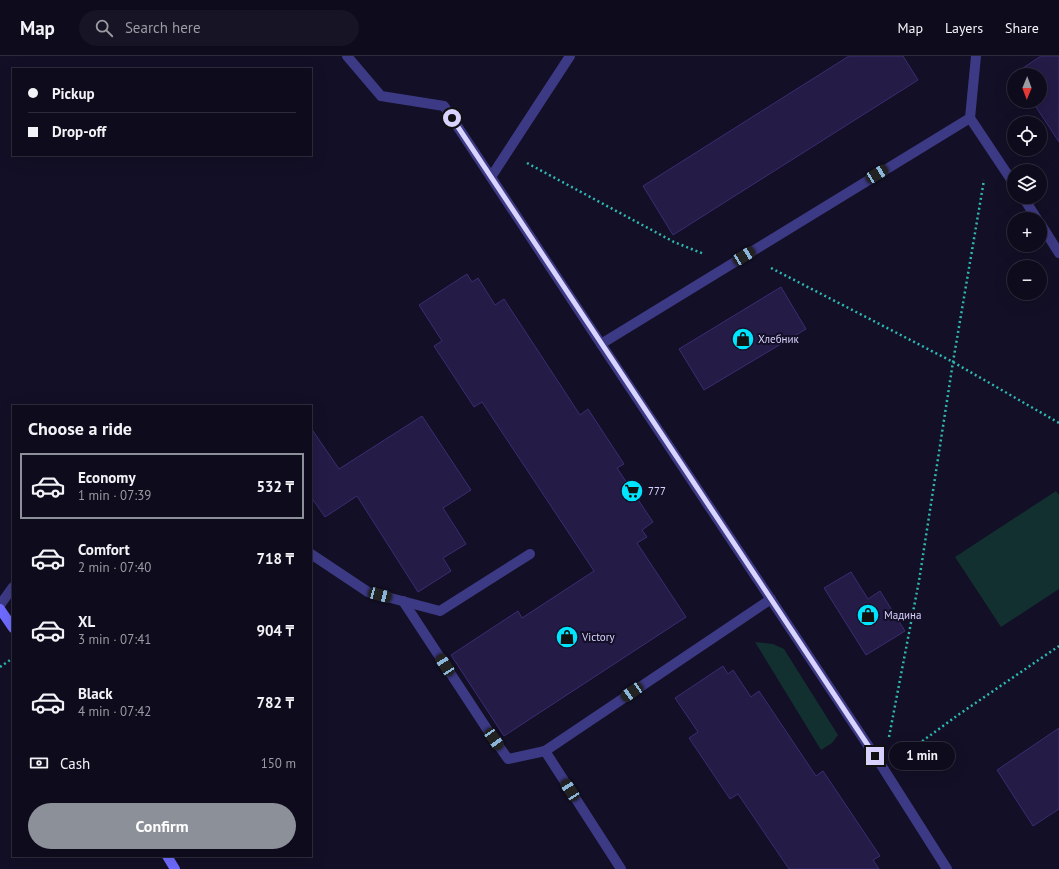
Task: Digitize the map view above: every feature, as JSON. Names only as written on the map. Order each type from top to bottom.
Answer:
[{"type":"main road","points":[[0,609],[12,627]]},
{"type":"main road","points":[[168,857],[175,869]]},
{"type":"street","points":[[347,56],[381,96],[444,106],[883,768],[947,869]]},
{"type":"street","points":[[491,177],[570,56]]},
{"type":"street","points":[[976,56],[970,118],[1007,173]]},
{"type":"street","points":[[601,344],[970,118]]},
{"type":"street","points":[[1047,234],[1059,253]]},
{"type":"street","points":[[312,555],[368,592],[440,611],[530,554]]},
{"type":"street","points":[[0,605],[12,588]]},
{"type":"street","points":[[403,601],[508,759],[545,751],[771,599]]},
{"type":"street","points":[[545,751],[621,869]]},
{"type":"path","points":[[883,768],[919,580],[953,362],[983,186],[987,142]]},
{"type":"path","points":[[506,153],[674,242],[731,264]]},
{"type":"path","points":[[770,267],[953,362],[1059,423]]},
{"type":"path","points":[[883,768],[1059,646]]},
{"type":"path","points":[[0,667],[12,659]]},
{"type":"green space","points":[[1056,491],[1059,495],[1059,589],[1001,627],[955,557]]},
{"type":"green space","points":[[755,642],[773,644],[784,649],[838,735],[832,743],[821,750]]},
{"type":"building","points":[[849,56],[903,56],[918,80],[673,235],[643,186]]},
{"type":"building","points":[[1041,56],[1059,56],[1059,142],[1047,124],[1047,116],[1042,116],[1037,108],[1047,108],[1047,68],[1023,68]]},
{"type":"building","points":[[467,274],[472,282],[478,278],[495,305],[504,299],[580,415],[588,409],[624,464],[617,468],[653,522],[642,530],[647,537],[637,543],[686,617],[504,736],[451,655],[518,611],[522,618],[594,571],[482,402],[474,407],[434,346],[442,341],[419,305]]},
{"type":"building","name":"Хлебник","points":[[781,287],[806,329],[704,390],[679,349]]},
{"type":"building","points":[[422,416],[471,490],[443,508],[466,544],[443,558],[451,571],[418,592],[357,496],[325,517],[312,498],[312,429],[339,469]]},
{"type":"building","name":"Мадина","points":[[851,572],[868,599],[880,591],[905,631],[866,655],[824,588]]},
{"type":"building","points":[[723,666],[728,674],[733,670],[751,697],[759,691],[816,776],[823,771],[880,856],[873,860],[879,869],[789,869],[738,794],[730,799],[689,738],[698,732],[675,698]]},
{"type":"building","points":[[1059,728],[1059,809],[1033,826],[997,770]]},
{"type":"place","name":"Хлебник","points":[[743,339]]},
{"type":"place","name":"777","points":[[632,491]]},
{"type":"place","name":"Мадина","points":[[868,615]]},
{"type":"place","name":"Victory","points":[[567,637]]},
{"type":"route","points":[[452,118],[609,357],[875,756]]}]
